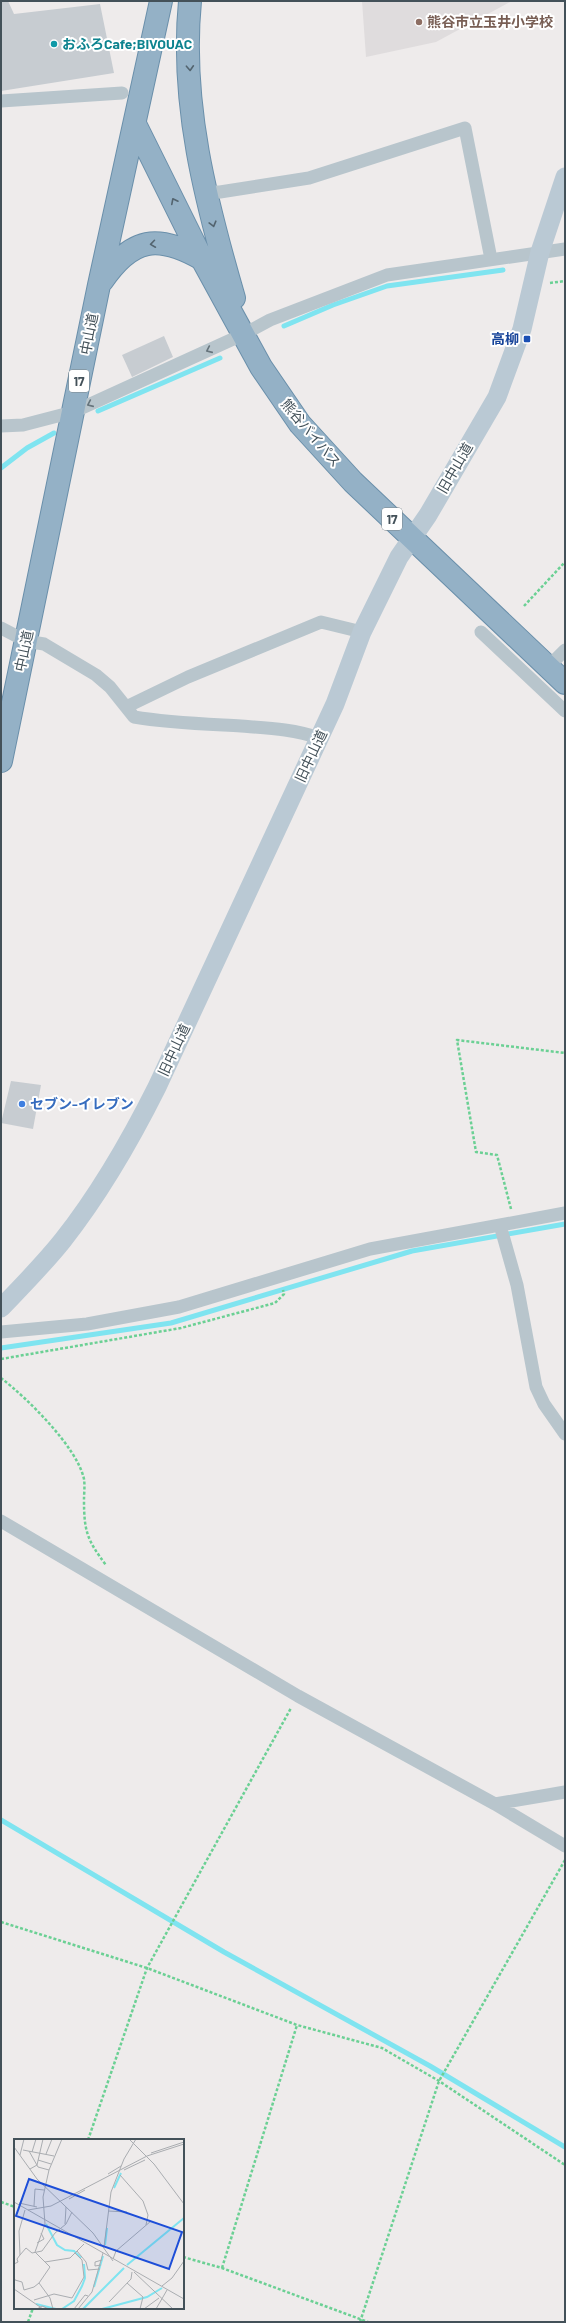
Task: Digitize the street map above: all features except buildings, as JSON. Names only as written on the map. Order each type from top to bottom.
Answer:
[{"type":"highway","name":"中山道","points":[[1,761],[99,285],[135,124],[160,1]]},
{"type":"highway","points":[[190,1],[189,51],[191,97],[196,144],[205,192],[244,334]]},
{"type":"highway","name":"熊谷バイパス","points":[[135,124],[202,259],[279,395],[300,424],[353,482],[565,683]]},
{"type":"highway","points":[[99,285],[118,260],[127,253],[147,244],[166,242],[182,248],[202,259]]},
{"type":"main road","name":"旧中山道","points":[[1,1308],[67,1235],[90,1204],[138,1124],[319,738],[343,684],[362,632],[399,557],[497,397],[522,329],[540,252],[565,177]]},
{"type":"street","points":[[1,101],[122,93]]},
{"type":"street","points":[[205,192],[220,192],[309,178],[465,128],[491,259]]},
{"type":"street","points":[[1,426],[23,425],[73,412],[244,334],[270,320],[386,275],[565,249]]},
{"type":"street","points":[[126,707],[188,677],[321,622],[362,632]]},
{"type":"street","points":[[1,628],[26,641],[44,644],[96,675],[110,688],[134,717],[162,721],[273,728],[302,732],[319,738]]},
{"type":"street","points":[[481,632],[565,711]]},
{"type":"street","points":[[548,667],[565,650]]},
{"type":"street","points":[[1,1332],[87,1324],[180,1307],[370,1249],[565,1213]]},
{"type":"street","points":[[500,1225],[517,1285],[536,1387],[544,1404],[565,1434]]},
{"type":"street","points":[[1,1521],[298,1696],[495,1804],[565,1846]]},
{"type":"street","points":[[495,1804],[565,1792]]},
{"type":"path","points":[[524,606],[565,562]]},
{"type":"path","points":[[514,1223],[497,1154],[476,1152],[457,1040],[565,1053]]},
{"type":"path","points":[[1,1359],[181,1328],[275,1303],[284,1294],[279,1276]]},
{"type":"path","points":[[1,1378],[49,1424],[74,1457],[84,1479],[84,1522],[88,1540],[110,1570]]},
{"type":"path","points":[[88,2139],[147,1968],[298,1696]]},
{"type":"path","points":[[361,2321],[439,2081],[565,1860]]},
{"type":"path","points":[[1,1922],[147,1968],[297,2024],[382,2048],[439,2081],[565,2165]]},
{"type":"path","points":[[222,2268],[297,2024]]},
{"type":"path","points":[[1,2202],[14,2207]]},
{"type":"path","points":[[184,2257],[222,2268],[361,2321],[368,2322]]},
{"type":"path","points":[[28,2322],[33,2309]]},
{"type":"shaded area","name":"熊谷市立玉井小学校","points":[[362,1],[512,1],[436,42],[366,57]]},
{"type":"waterway","points":[[284,326],[333,305],[387,286],[503,270]]},
{"type":"waterway","points":[[98,411],[220,358]]},
{"type":"waterway","points":[[1,468],[27,448],[54,433]]},
{"type":"waterway","points":[[1,1348],[171,1323],[412,1251],[565,1224]]},
{"type":"waterway","points":[[1,1820],[224,1952],[430,2066],[565,2147]]},
{"type":"place","name":"熊谷市立玉井小学校","points":[[419,22]]},
{"type":"place","name":"おふろCafe;BIVOUAC","points":[[54,44]]},
{"type":"place","name":"高柳","points":[[527,339]]},
{"type":"place","name":"セブン-イレブン","points":[[22,1104]]}]
